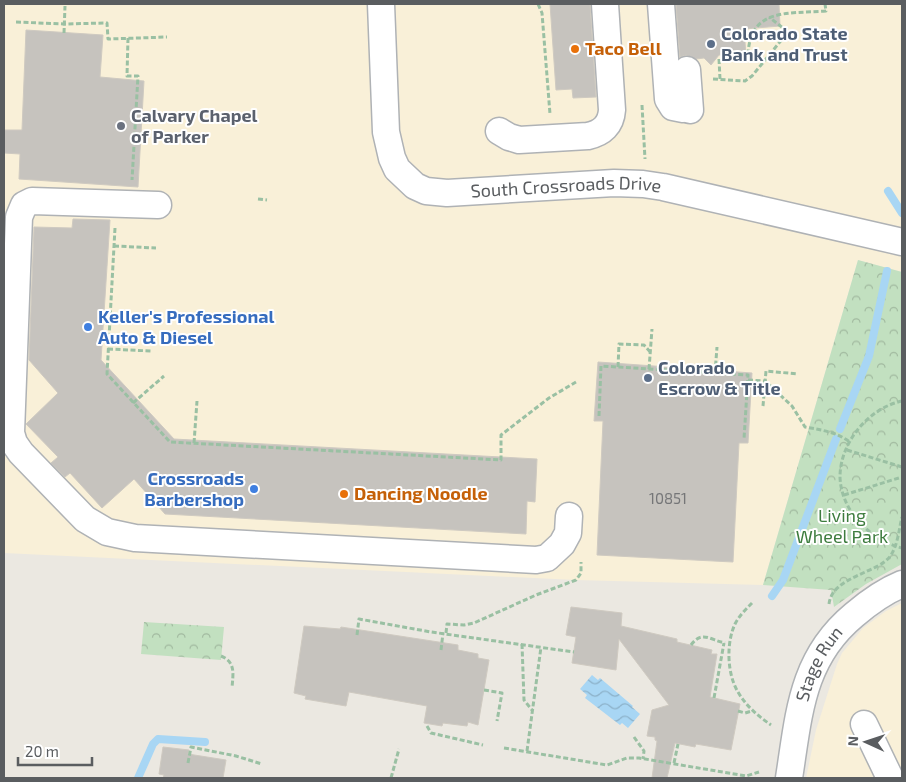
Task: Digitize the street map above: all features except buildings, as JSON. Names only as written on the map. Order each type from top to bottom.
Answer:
[{"type":"street","name":"South Crossroads Drive","points":[[381,4],[388,145],[397,169],[410,182],[426,191],[447,193],[614,183],[643,184],[902,242]]},
{"type":"street","points":[[499,131],[508,137],[519,140],[588,136],[598,134],[606,128],[612,110],[605,4]]},
{"type":"street","points":[[661,4],[668,99],[673,107],[686,110],[687,70]]},
{"type":"street","points":[[158,205],[32,201],[24,205],[18,217],[11,433],[20,453],[85,519],[106,532],[135,538],[536,560],[547,558],[562,544],[568,533],[569,516]]},
{"type":"street","name":"Stage Run","points":[[789,778],[804,694],[811,672],[824,646],[841,626],[861,609],[902,584]]},
{"type":"street","points":[[864,724],[890,778]]},
{"type":"path","points":[[538,4],[542,13],[550,118]]},
{"type":"path","points":[[720,79],[719,59],[748,58],[748,48],[752,34],[761,21],[769,17],[826,11],[825,4]]},
{"type":"path","points":[[64,33],[65,6]]},
{"type":"path","points":[[711,79],[745,81],[752,76],[788,32],[769,17]]},
{"type":"path","points":[[16,22],[107,23],[108,39],[167,37]]},
{"type":"path","points":[[128,38],[127,76],[138,76],[132,189]]},
{"type":"path","points":[[544,43],[550,43]]},
{"type":"path","points":[[258,199],[268,200]]},
{"type":"path","points":[[115,228],[107,374],[170,442],[501,460],[501,436],[549,398],[576,382]]},
{"type":"path","points":[[114,246],[156,248]]},
{"type":"path","points":[[649,369],[652,329]]},
{"type":"path","points":[[618,367],[620,344],[644,345],[651,353]]},
{"type":"path","points":[[716,373],[717,347]]},
{"type":"path","points":[[108,349],[151,351]]},
{"type":"path","points":[[599,416],[602,366],[748,375],[744,439]]},
{"type":"path","points":[[763,406],[766,371],[798,374]]},
{"type":"path","points":[[133,404],[164,376]]},
{"type":"path","points":[[748,380],[765,381],[792,406],[805,427],[829,431],[850,442]]},
{"type":"path","points":[[194,443],[197,401]]},
{"type":"path","points":[[902,401],[880,409],[867,419],[850,442],[841,469],[841,486],[844,495],[848,506],[861,525],[871,534],[902,548]]},
{"type":"path","points":[[847,450],[902,467]]},
{"type":"path","points":[[844,495],[902,477]]},
{"type":"path","points":[[829,608],[832,595],[838,588],[856,575],[888,559],[895,546],[902,517]]},
{"type":"path","points":[[440,650],[447,624],[469,624],[576,580],[581,574],[578,555],[562,544]]},
{"type":"path","points":[[752,602],[736,623],[730,643],[731,667],[734,684],[738,693],[752,710],[771,725]]},
{"type":"path","points":[[357,635],[360,619],[574,652]]},
{"type":"path","points":[[691,645],[698,637],[704,636],[724,643],[730,643]]},
{"type":"path","points":[[714,698],[724,643]]},
{"type":"path","points":[[522,644],[524,700],[532,710]]},
{"type":"path","points":[[526,751],[541,647]]},
{"type":"path","points":[[221,656],[230,662],[233,667],[232,688]]},
{"type":"path","points":[[484,690],[502,693],[497,721]]},
{"type":"path","points":[[738,711],[745,713],[752,710]]},
{"type":"path","points":[[427,726],[431,733],[483,744]]},
{"type":"path","points":[[634,737],[644,751],[643,759]]},
{"type":"path","points":[[674,764],[678,744]]},
{"type":"path","points":[[188,762],[191,747],[236,756],[262,764]]},
{"type":"path","points":[[504,748],[607,765],[627,758],[746,776],[759,772]]},
{"type":"path","points":[[391,778],[399,749]]},
{"type":"shaded area","points":[[4,4],[902,4],[902,272],[858,260],[763,585],[576,580],[4,553]]},
{"type":"shaded area","points":[[902,603],[902,778],[806,778],[816,730],[842,653],[863,628],[886,611]]},
{"type":"green space","name":"Living Wheel Park","points":[[858,260],[902,272],[902,564],[866,584],[834,607],[831,590],[763,585]]},
{"type":"green space","points":[[144,622],[224,627],[221,660],[141,654]]},
{"type":"water","points":[[592,675],[598,680],[600,678],[640,714],[628,728],[622,723],[620,725],[585,698],[587,695],[580,689]]},
{"type":"waterway","points":[[888,191],[902,213]]},
{"type":"waterway","points":[[840,429],[869,356],[887,271]]},
{"type":"waterway","points":[[772,596],[783,580],[836,439]]},
{"type":"waterway","points":[[138,778],[153,744],[158,739],[205,742]]},
{"type":"place","name":"Colorado State Bank and Trust","points":[[711,44]]},
{"type":"place","name":"Taco Bell","points":[[575,49]]},
{"type":"place","name":"Calvary Chapel of Parker","points":[[121,126]]},
{"type":"place","name":"Keller's Professional Auto & Diesel","points":[[88,327]]},
{"type":"place","name":"Colorado Escrow & Title","points":[[648,378]]},
{"type":"place","name":"Crossroads Barbershop","points":[[254,489]]},
{"type":"place","name":"Dancing Noodle","points":[[344,494]]}]
